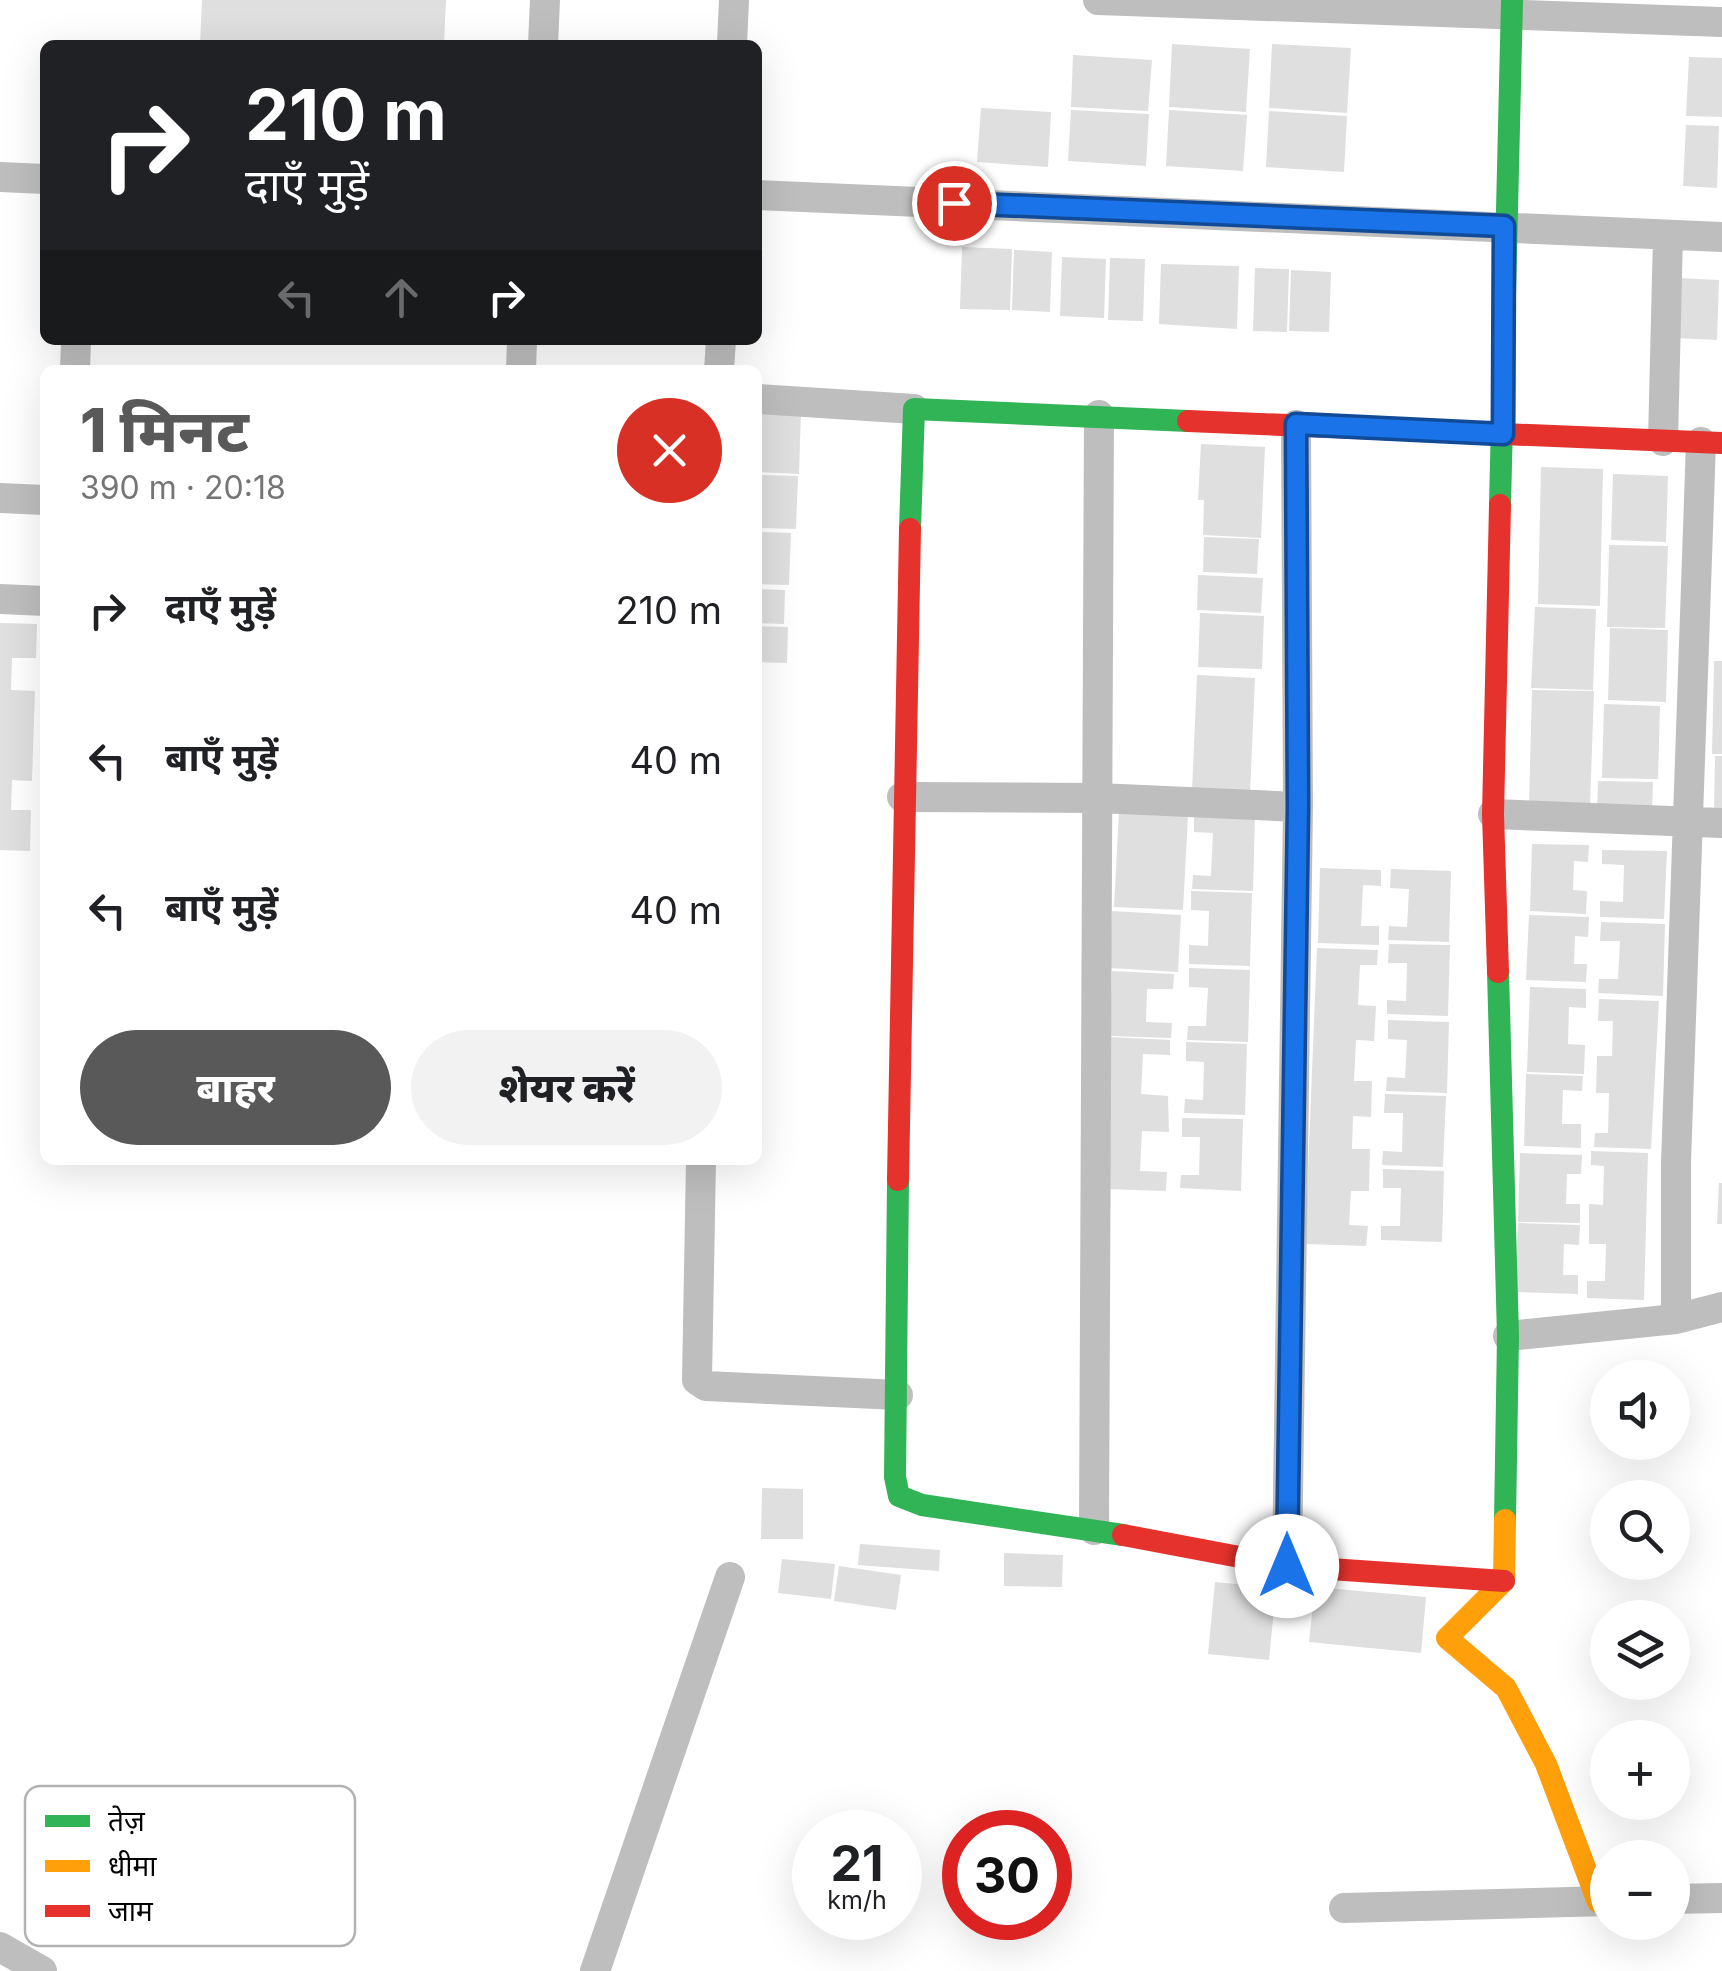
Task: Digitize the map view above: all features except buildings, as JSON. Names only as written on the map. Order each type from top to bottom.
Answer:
[{"type":"street","points":[[543,40],[545,0]]},
{"type":"street","points":[[732,40],[734,0]]},
{"type":"street","points":[[1098,0],[1512,7],[1722,22],[1722,14]]},
{"type":"street","points":[[1512,7],[1493,814],[1508,1336],[1504,1581],[1447,1638],[1506,1688],[1546,1764],[1590,1871]]},
{"type":"street","points":[[0,177],[40,178]]},
{"type":"street","points":[[762,195],[1722,237]]},
{"type":"street","points":[[1663,441],[1668,236]]},
{"type":"street","points":[[762,399],[1711,442],[1688,822],[1676,1163],[1676,1318]]},
{"type":"street","points":[[914,408],[902,797],[895,1477],[899,1496],[922,1505],[1094,1530],[1287,1566],[1504,1581]]},
{"type":"street","points":[[1094,1530],[1099,415]]},
{"type":"street","points":[[1287,1566],[1298,807],[1296,424]]},
{"type":"street","points":[[0,498],[40,500]]},
{"type":"street","points":[[0,599],[40,602]]},
{"type":"street","points":[[902,797],[1098,798],[1298,807]]},
{"type":"street","points":[[1493,814],[1722,824]]},
{"type":"street","points":[[701,1165],[697,1380],[706,1386],[898,1395]]},
{"type":"street","points":[[1508,1336],[1676,1318],[1722,1307]]},
{"type":"street","points":[[595,1971],[730,1577]]},
{"type":"street","points":[[1690,1899],[1722,1898]]},
{"type":"street","points":[[1344,1908],[1590,1902]]},
{"type":"street","points":[[0,1947],[42,1971]]},
{"type":"traffic: fast","points":[[1500,505],[1512,0]]},
{"type":"traffic: fast","points":[[910,529],[914,409],[1188,421]]},
{"type":"traffic: fast","points":[[1498,972],[1508,1336],[1505,1520]]},
{"type":"traffic: fast","points":[[898,1180],[895,1477],[899,1496],[922,1505],[1123,1535]]},
{"type":"traffic: slow","points":[[1505,1520],[1504,1581],[1447,1638],[1506,1688],[1546,1764],[1590,1881]]},
{"type":"traffic: jam","points":[[1188,421],[1722,443]]},
{"type":"traffic: jam","points":[[1498,972],[1493,814],[1500,505]]},
{"type":"traffic: jam","points":[[898,1180],[910,529]]},
{"type":"traffic: jam","points":[[1123,1535],[1287,1566],[1504,1581]]},
{"type":"route","points":[[954,203],[1504,226],[1503,434],[1296,424],[1298,807],[1287,1566]]}]
